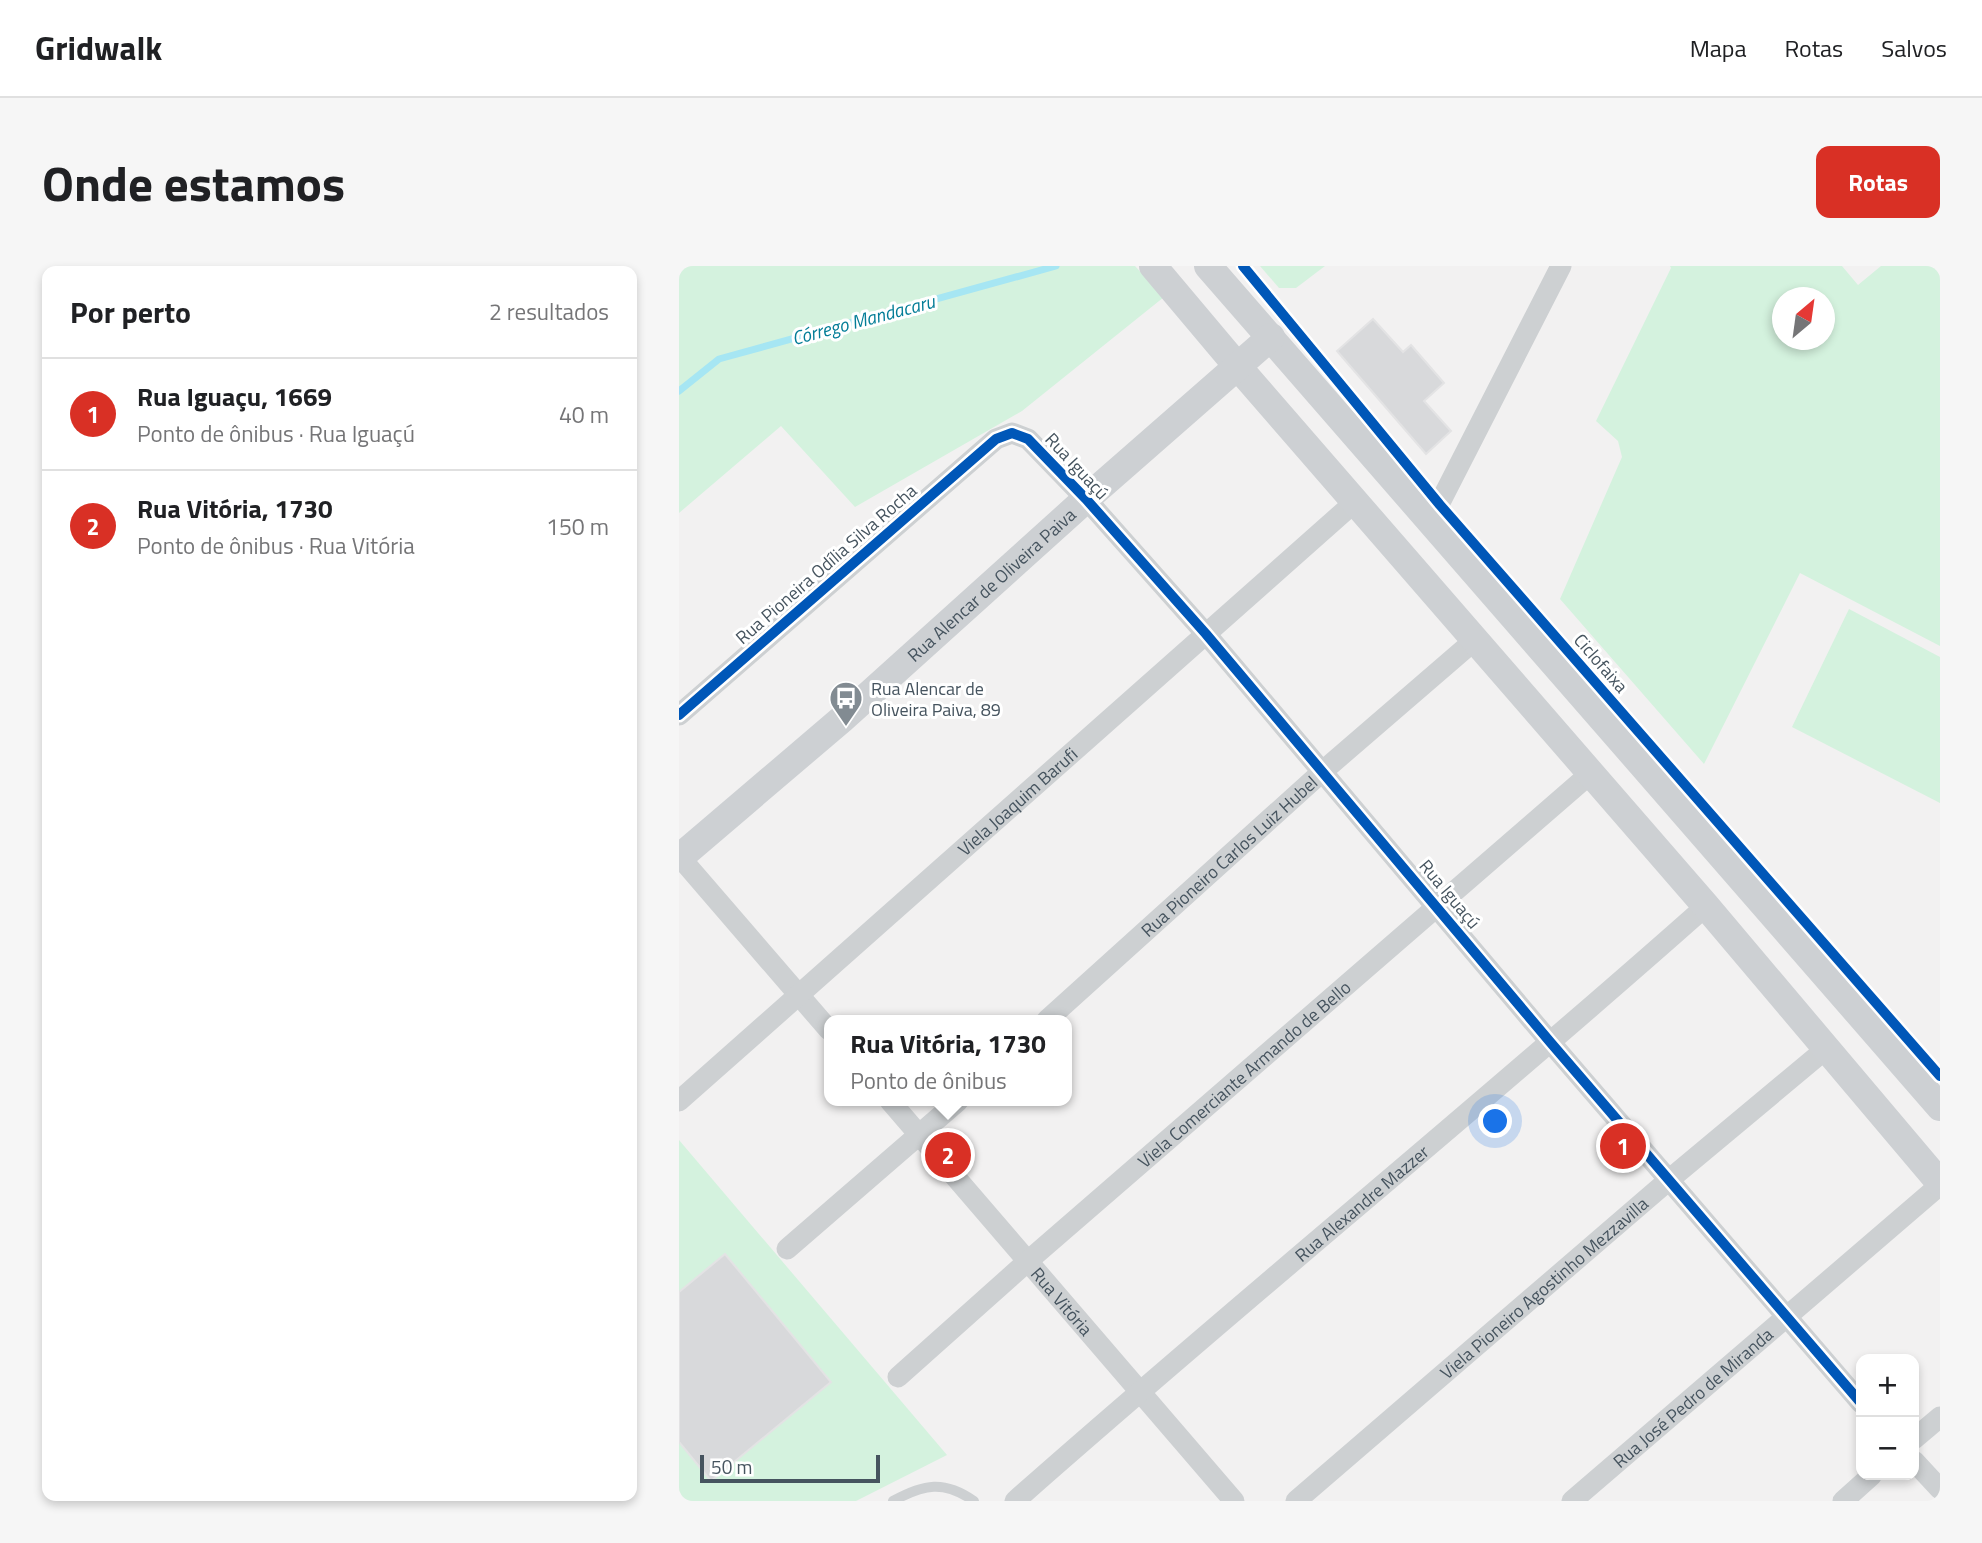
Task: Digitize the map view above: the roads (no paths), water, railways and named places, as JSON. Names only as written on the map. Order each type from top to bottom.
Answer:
[{"type":"main road","points":[[1153,266],[1706,906],[1940,1184]]},
{"type":"main road","points":[[1208,266],[1940,1107]]},
{"type":"main road","name":"Rua Alencar de Oliveira Paiva","points":[[679,857],[842,719],[1271,337]]},
{"type":"street","points":[[1430,522],[1561,266]]},
{"type":"street","name":"Rua Iguaçú","points":[[996,439],[1012,433],[1028,439],[1086,499],[1323,771],[1551,1043],[1856,1397]]},
{"type":"street","name":"Rua Pioneira Odília Silva Rocha","points":[[679,715],[996,439]]},
{"type":"street","name":"Viela Joaquim Barufi","points":[[679,1101],[1356,501]]},
{"type":"street","name":"Rua Pioneiro Carlos Luiz Hubel","points":[[1053,1015],[1323,771],[1476,639]]},
{"type":"street","name":"Viela Comerciante Armando de Bello","points":[[898,1377],[1591,773]]},
{"type":"street","points":[[679,857],[824,1024]]},
{"type":"street","name":"Rua Alexandre Mazzer","points":[[1014,1501],[1139,1391],[1551,1043],[1706,906]]},
{"type":"street","name":"Viela Pioneiro Agostinho Mezzavilla","points":[[1296,1501],[1670,1179],[1827,1048]]},
{"type":"street","name":"Rua Vitória","points":[[894,1106],[1234,1501]]},
{"type":"street","points":[[787,1249],[952,1106]]},
{"type":"street","name":"Rua José Pedro de Miranda","points":[[1572,1501],[1940,1184]]},
{"type":"street","points":[[1919,1435],[1940,1417]]},
{"type":"street","points":[[1919,1466],[1940,1489]]},
{"type":"street","points":[[1843,1501],[1866,1480]]},
{"type":"lane","points":[[893,1501],[930,1486],[947,1487],[974,1501]]},
{"type":"waterway","name":"Córrego Mandacaru","points":[[679,391],[719,359],[1056,266]]},
{"type":"place","name":"Rua Alencar de Oliveira Paiva, 89","points":[[846,728]]},
{"type":"place","name":"Rua Iguaçu, 1669","points":[[1623,1146]]},
{"type":"place","name":"Rua Vitória, 1730","points":[[948,1155]]}]
